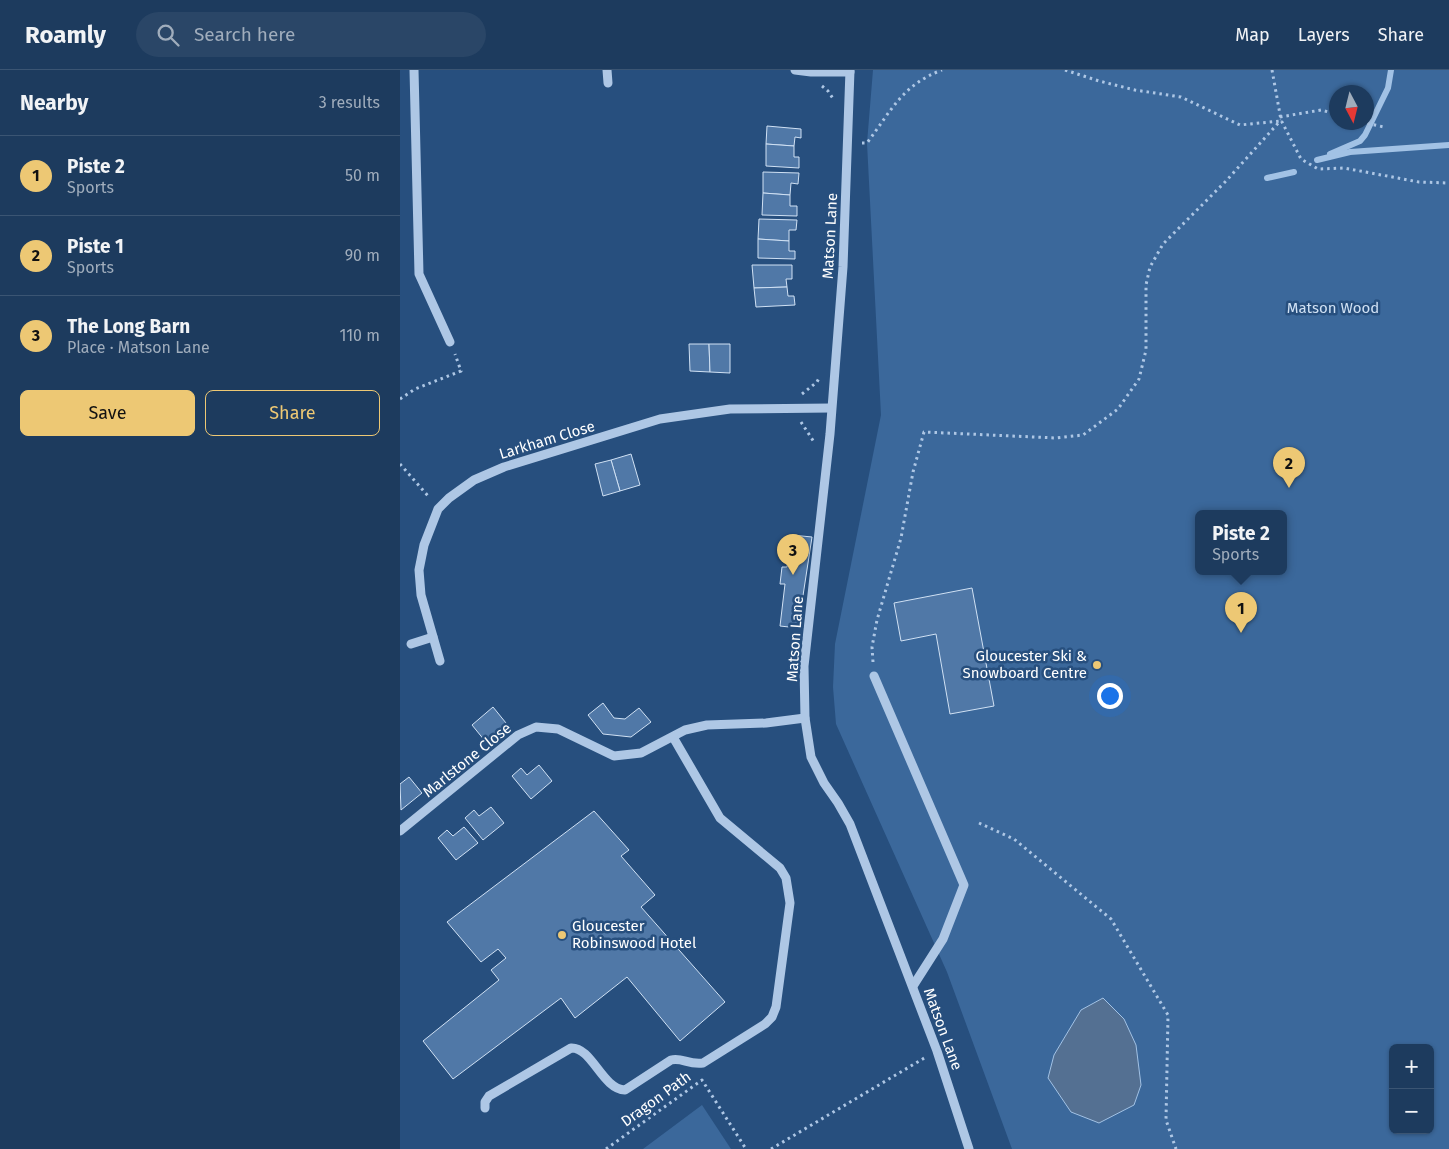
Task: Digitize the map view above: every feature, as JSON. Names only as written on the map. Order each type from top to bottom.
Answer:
[{"type":"street","points":[[414,70],[419,274],[450,342]]},
{"type":"street","points":[[607,70],[608,83]]},
{"type":"street","points":[[794,70],[811,72],[850,71]]},
{"type":"street","name":"Matson Lane","points":[[850,71],[843,267],[830,434],[804,666],[805,718],[811,757],[824,783],[850,824],[937,1050],[969,1149]]},
{"type":"street","name":"Larkham Close","points":[[440,661],[421,595],[419,570],[424,544],[438,509],[449,498],[474,480],[504,466],[660,419],[730,409],[831,408]]},
{"type":"street","points":[[411,644],[433,637]]},
{"type":"street","points":[[874,676],[964,885],[943,939],[913,986]]},
{"type":"street","points":[[485,1108],[485,1102],[489,1096],[571,1048],[580,1050],[616,1088],[625,1090],[671,1060],[680,1059],[692,1064],[703,1064],[765,1024],[772,1017],[776,1007],[790,903],[786,878],[780,868],[720,818],[673,737],[685,730],[707,725],[766,724],[805,718]]},
{"type":"street","name":"Marlstone Close","points":[[400,831],[518,734],[536,727],[558,729],[614,756],[641,753],[673,737]]},
{"type":"path","points":[[848,143],[867,143],[909,87],[925,76],[942,70]]},
{"type":"path","points":[[1064,70],[1135,90],[1181,97],[1240,125],[1321,110],[1329,112]]},
{"type":"path","points":[[1272,70],[1280,119],[1301,160],[1318,169],[1344,168],[1419,182],[1449,183]]},
{"type":"path","points":[[818,84],[833,97],[835,105]]},
{"type":"path","points":[[874,676],[872,648],[877,620],[901,538],[913,472],[924,432],[1056,438],[1083,434],[1118,409],[1139,379],[1146,350],[1146,285],[1150,266],[1163,244],[1226,181],[1280,119]]},
{"type":"path","points":[[1374,126],[1384,128]]},
{"type":"path","points":[[400,399],[415,389],[461,371],[450,342]]},
{"type":"path","points":[[798,395],[817,382],[820,375]]},
{"type":"path","points":[[798,420],[815,444]]},
{"type":"path","points":[[400,464],[430,498]]},
{"type":"path","points":[[980,823],[1014,839],[1110,919],[1168,1015],[1166,1120],[1176,1149]]},
{"type":"path","points":[[771,1149],[937,1050]]},
{"type":"path","name":"Dragon Path","points":[[606,1149],[702,1080],[746,1149]]},
{"type":"green space","name":"Matson Wood","points":[[873,70],[1449,70],[1449,1149],[1012,1149],[947,972],[836,724],[833,687],[835,644],[881,415],[867,143]]},
{"type":"green space","points":[[702,1105],[731,1149],[643,1149]]},
{"type":"shaded area","points":[[1103,998],[1124,1019],[1136,1045],[1141,1085],[1134,1105],[1099,1123],[1071,1112],[1048,1078],[1054,1055],[1081,1010]]},
{"type":"building","points":[[767,126],[801,129],[801,138],[795,137],[794,146],[766,144]]},
{"type":"building","points":[[766,144],[794,146],[794,157],[799,157],[799,168],[766,166]]},
{"type":"building","points":[[763,172],[799,173],[798,184],[791,183],[790,195],[763,193]]},
{"type":"building","points":[[763,193],[790,195],[790,206],[797,206],[797,216],[762,215]]},
{"type":"building","points":[[759,219],[797,220],[796,230],[789,230],[789,241],[758,239]]},
{"type":"building","points":[[758,239],[789,241],[789,251],[795,251],[795,259],[758,258]]},
{"type":"building","points":[[752,265],[792,265],[792,279],[786,279],[787,287],[754,288]]},
{"type":"building","points":[[787,287],[788,296],[794,296],[795,305],[756,307],[754,288]]},
{"type":"building","points":[[689,344],[709,344],[710,372],[690,371]]},
{"type":"building","points":[[709,344],[730,344],[730,373],[710,372]]},
{"type":"building","points":[[631,454],[640,485],[620,491],[611,460]]},
{"type":"building","points":[[611,460],[620,491],[603,496],[595,464]]},
{"type":"building","points":[[792,535],[812,537],[798,628],[780,626],[785,584],[780,584],[782,567],[787,567],[788,559],[790,560]]},
{"type":"building","points":[[972,588],[994,706],[950,714],[936,634],[901,641],[894,603]]},
{"type":"building","points":[[603,703],[614,718],[625,719],[639,708],[651,722],[631,737],[603,734],[588,715]]},
{"type":"building","points":[[493,707],[506,723],[485,741],[472,725]]},
{"type":"building","points":[[539,765],[552,781],[531,799],[512,776],[521,768],[527,775]]},
{"type":"building","points":[[409,777],[422,793],[401,810],[400,784]]},
{"type":"building","points":[[491,807],[504,823],[483,840],[465,818],[474,810],[479,816]]},
{"type":"building","name":"Gloucester Robinswood Hotel","points":[[594,811],[629,850],[621,856],[655,895],[641,907],[725,1002],[680,1041],[627,977],[575,1018],[561,998],[453,1079],[423,1041],[499,980],[491,970],[506,958],[498,949],[481,962],[447,922]]},
{"type":"building","points":[[464,827],[478,843],[456,860],[438,838],[447,830],[453,836]]},
{"type":"waterway","points":[[1330,154],[1360,141],[1365,135],[1388,88],[1391,70]]},
{"type":"waterway","points":[[1317,160],[1350,152],[1449,145]]},
{"type":"waterway","points":[[1267,178],[1294,172]]},
{"type":"place","name":"Piste 1","points":[[1289,488]]},
{"type":"place","name":"The Long Barn","points":[[793,575]]},
{"type":"place","name":"Piste 2","points":[[1241,633]]},
{"type":"place","name":"Gloucester Ski & Snowboard Centre","points":[[1097,665]]},
{"type":"place","name":"Gloucester Robinswood Hotel","points":[[562,935]]}]
